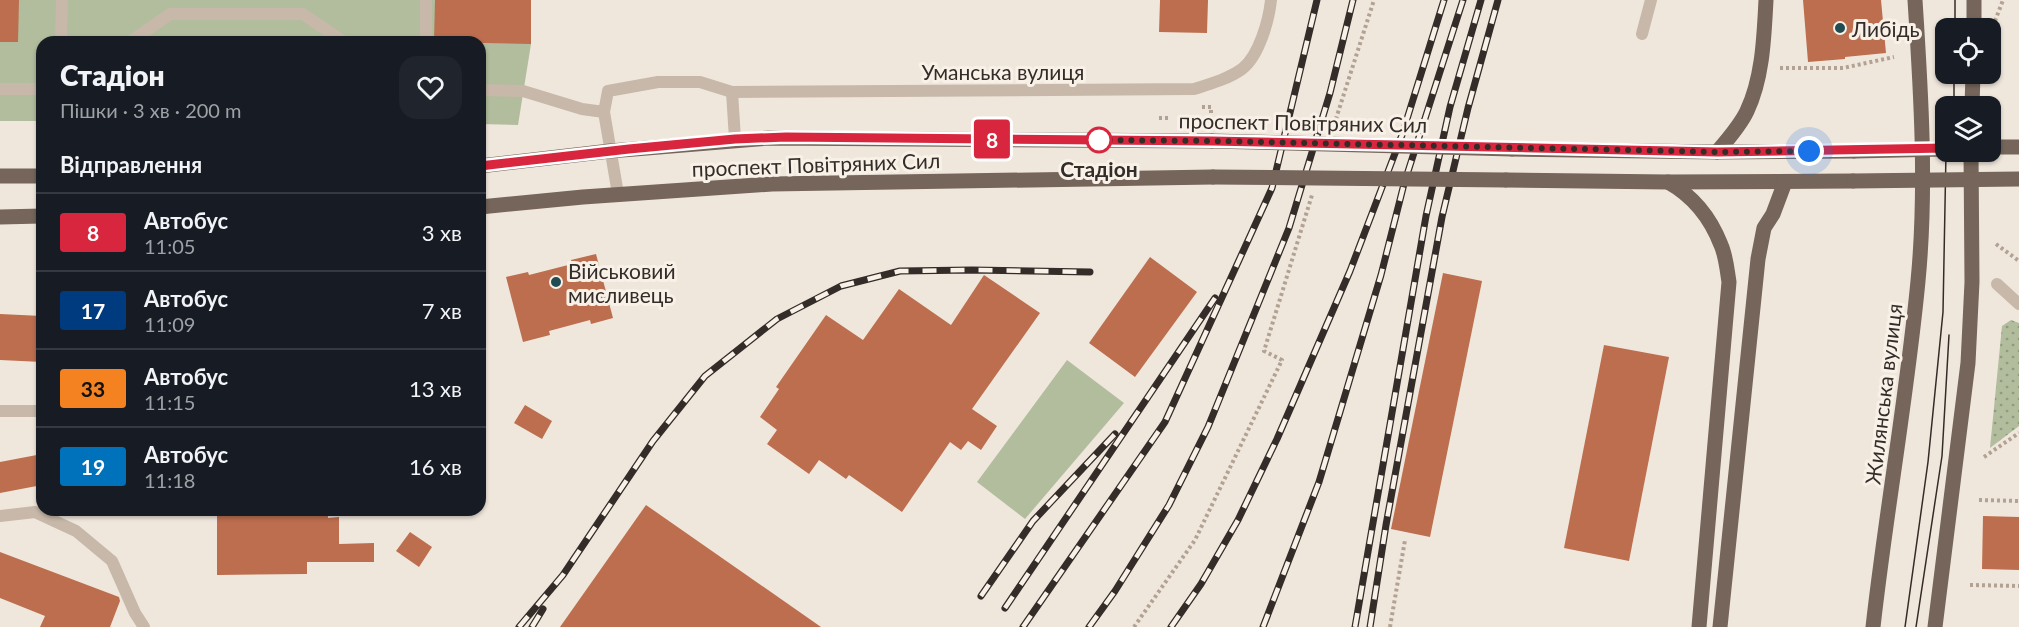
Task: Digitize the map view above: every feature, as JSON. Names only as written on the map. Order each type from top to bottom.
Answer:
[{"type":"main road","points":[[1717,152],[1734,132],[1748,110],[1759,74],[1766,0]]},
{"type":"main road","name":"Жилянська вулиця","points":[[1873,627],[1902,417],[1918,279],[1923,166],[1921,84],[1915,0]]},
{"type":"main road","points":[[1974,0],[1974,18]]},
{"type":"main road","name":"проспект Повітряних Сил","points":[[486,165],[735,139],[815,137],[1212,141],[1717,152],[1935,148]]},
{"type":"main road","points":[[2001,147],[2019,147]]},
{"type":"main road","points":[[1935,627],[1968,363],[1972,282],[1970,162]]},
{"type":"main road","points":[[0,176],[36,176]]},
{"type":"main road","name":"проспект Повітряних Сил","points":[[486,206],[618,194],[771,184],[1213,177],[1668,182],[2019,179]]},
{"type":"main road","points":[[1668,182],[1680,189],[1706,215],[1722,247],[1729,282],[1699,627]]},
{"type":"main road","points":[[1720,627],[1758,259],[1764,228],[1773,214],[1785,182]]},
{"type":"main road","points":[[0,217],[36,216]]},
{"type":"lane","points":[[61,36],[62,0]]},
{"type":"lane","points":[[426,0],[426,36]]},
{"type":"lane","name":"Уманська вулиця","points":[[604,112],[608,92],[658,82],[700,82],[732,92],[1194,89],[1244,68],[1260,45],[1270,16],[1271,0]]},
{"type":"lane","points":[[1642,34],[1651,0]]},
{"type":"lane","points":[[139,36],[170,14],[303,14],[335,36]]},
{"type":"lane","points":[[0,89],[36,89]]},
{"type":"lane","points":[[486,90],[523,91],[582,109],[604,112],[618,194]]},
{"type":"lane","points":[[732,92],[735,139]]},
{"type":"lane","points":[[1997,284],[2019,304]]},
{"type":"lane","points":[[0,411],[36,411]]},
{"type":"lane","points":[[0,516],[36,512]]},
{"type":"lane","points":[[44,516],[76,531],[112,561],[135,613],[144,627]]},
{"type":"path","points":[[1331,134],[1374,0]]},
{"type":"path","points":[[1997,18],[2004,0]]},
{"type":"path","points":[[1780,67],[1843,68],[1894,57]]},
{"type":"path","points":[[1159,118],[1168,118]]},
{"type":"path","points":[[1134,627],[1195,540],[1282,360],[1264,351],[1314,190]]},
{"type":"path","points":[[1996,244],[2019,261]]},
{"type":"path","points":[[1984,457],[2019,434]]},
{"type":"path","points":[[1979,500],[2019,501]]},
{"type":"path","points":[[1390,627],[1405,540]]},
{"type":"path","points":[[1970,585],[2019,586]]},
{"type":"green space","points":[[0,0],[531,0],[531,44],[518,125],[486,124],[486,36],[36,36],[36,121],[0,121]]},
{"type":"green space","points":[[2011,320],[2019,323],[2019,426],[1990,448],[2002,326]]},
{"type":"green space","points":[[1067,360],[1124,403],[1025,519],[977,482]]},
{"type":"building","points":[[0,0],[19,0],[18,42],[0,42]]},
{"type":"building","points":[[435,0],[531,0],[531,44],[486,43],[486,36],[434,36]]},
{"type":"building","points":[[1160,0],[1208,0],[1207,33],[1159,32]]},
{"type":"building","name":"Либідь","points":[[1803,0],[1881,0],[1886,53],[1808,62]]},
{"type":"building","points":[[596,254],[613,318],[591,324],[590,320],[549,331],[550,335],[523,342],[506,277],[528,272],[529,275],[572,264],[571,260]]},
{"type":"building","points":[[1150,257],[1197,292],[1135,377],[1089,343]]},
{"type":"building","points":[[1443,273],[1482,281],[1430,537],[1391,529]]},
{"type":"building","points":[[984,275],[1040,313],[972,409],[997,426],[981,450],[968,441],[961,450],[950,442],[902,512],[849,475],[846,479],[819,460],[809,474],[767,444],[777,430],[760,417],[779,389],[776,387],[826,315],[863,340],[899,289],[951,325]]},
{"type":"building","points":[[0,314],[36,316],[36,362],[0,360]]},
{"type":"building","points":[[1604,345],[1669,357],[1629,561],[1564,548]]},
{"type":"building","points":[[525,405],[552,421],[542,439],[514,423]]},
{"type":"building","points":[[36,455],[36,486],[0,493],[0,462]]},
{"type":"building","points":[[646,505],[821,627],[560,627]]},
{"type":"building","points":[[217,516],[339,517],[339,544],[374,543],[374,562],[307,562],[307,574],[217,575]]},
{"type":"building","points":[[1983,516],[2019,517],[2019,570],[1982,569]]},
{"type":"building","points":[[410,532],[432,547],[419,567],[396,551]]},
{"type":"building","points":[[0,552],[119,597],[120,601],[110,627],[40,627],[45,616],[0,598]]},
{"type":"tram line","points":[[1955,0],[1955,18]]},
{"type":"tram line","points":[[1954,84],[1954,96]]},
{"type":"tram line","points":[[1905,627],[1928,462],[1943,312],[1946,162]]},
{"type":"tram line","points":[[1916,627],[1942,456],[1949,335]]},
{"type":"railway","points":[[1023,627],[1165,422],[1272,188],[1317,0]]},
{"type":"railway","points":[[1089,627],[1115,591],[1169,505],[1208,427],[1289,228],[1330,93],[1353,0]]},
{"type":"railway","points":[[1171,627],[1201,584],[1238,520],[1277,439],[1350,271],[1402,135],[1444,0]]},
{"type":"railway","points":[[1263,627],[1319,482],[1381,275],[1404,184],[1463,0]]},
{"type":"railway","points":[[1355,627],[1426,216],[1450,107],[1481,0]]},
{"type":"railway","points":[[1370,627],[1386,525],[1442,217],[1468,108],[1498,0]]},
{"type":"railway","points":[[519,627],[563,575],[653,441],[705,376],[777,319],[841,286],[900,271],[1090,272]]},
{"type":"railway","points":[[1005,608],[1215,298]]},
{"type":"railway","points":[[981,596],[1033,521],[1115,434]]},
{"type":"railway","points":[[532,627],[543,609]]},
{"type":"bus line","name":"8","points":[[486,165],[629,149],[735,139],[786,137],[1212,141],[1717,152],[1935,148]]},
{"type":"place","name":"Либідь","points":[[1840,28]]},
{"type":"place","name":"Стадіон","points":[[1099,140]]},
{"type":"place","name":"Військовий мисливець","points":[[556,282]]},
{"type":"route","points":[[1099,140],[1512,149],[1809,151]]}]
